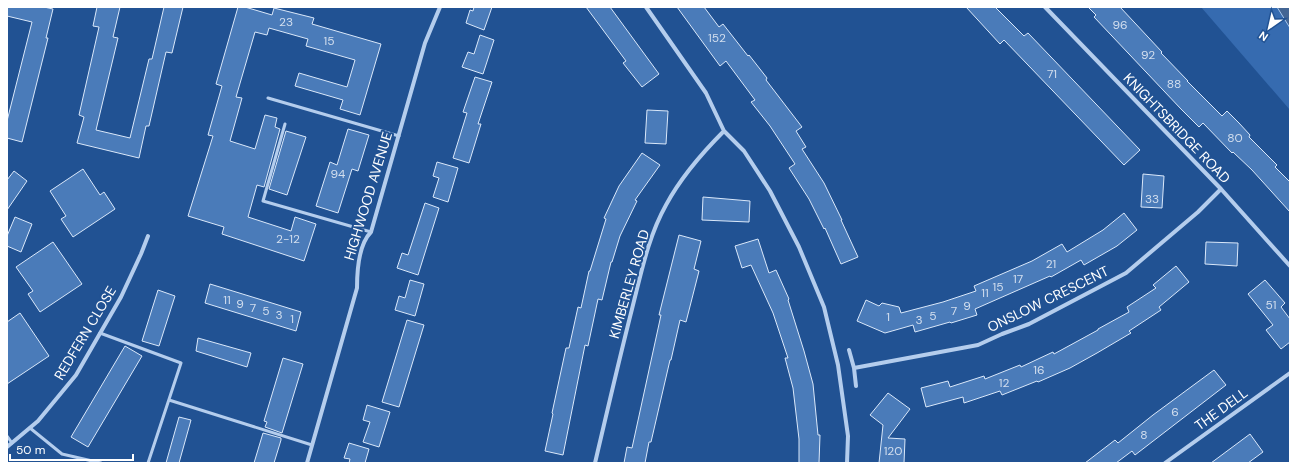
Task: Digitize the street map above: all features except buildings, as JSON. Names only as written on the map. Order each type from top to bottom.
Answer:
[{"type":"street","name":"HIGHWOOD AVENUE","points":[[307,463],[357,288],[357,269],[365,238],[371,232],[425,43],[440,7]]},
{"type":"street","points":[[646,7],[706,93],[724,131],[744,151],[770,191],[799,247],[824,307],[838,365],[848,436],[847,463]]},
{"type":"street","name":"KNIGHTSBRIDGE ROAD","points":[[1046,7],[1221,189],[1290,266]]},
{"type":"street","name":"KIMBERLEY ROAD","points":[[595,463],[648,246],[666,205],[684,176],[708,146],[724,131]]},
{"type":"street","name":"ONSLOW CRESCENT","points":[[854,368],[978,345],[1029,324],[1126,273],[1198,212],[1221,189]]},
{"type":"street","name":"REDFERN CLOSE","points":[[7,447],[38,421],[76,375],[122,297],[148,236]]},
{"type":"street","points":[[849,350],[854,368],[856,386]]},
{"type":"street","name":"THE DELL","points":[[1166,463],[1290,373]]},
{"type":"lane","points":[[268,98],[399,136]]},
{"type":"lane","points":[[285,124],[263,201],[371,232]]},
{"type":"lane","points":[[100,333],[181,363],[148,463]]},
{"type":"lane","points":[[169,400],[312,445]]},
{"type":"lane","points":[[30,428],[62,454],[101,463]]},
{"type":"lane","points":[[7,436],[12,443]]},
{"type":"shaded area","points":[[1201,7],[1277,7],[1290,28],[1290,110]]},
{"type":"shaded area","points":[[1277,7],[1290,7],[1290,28]]}]
